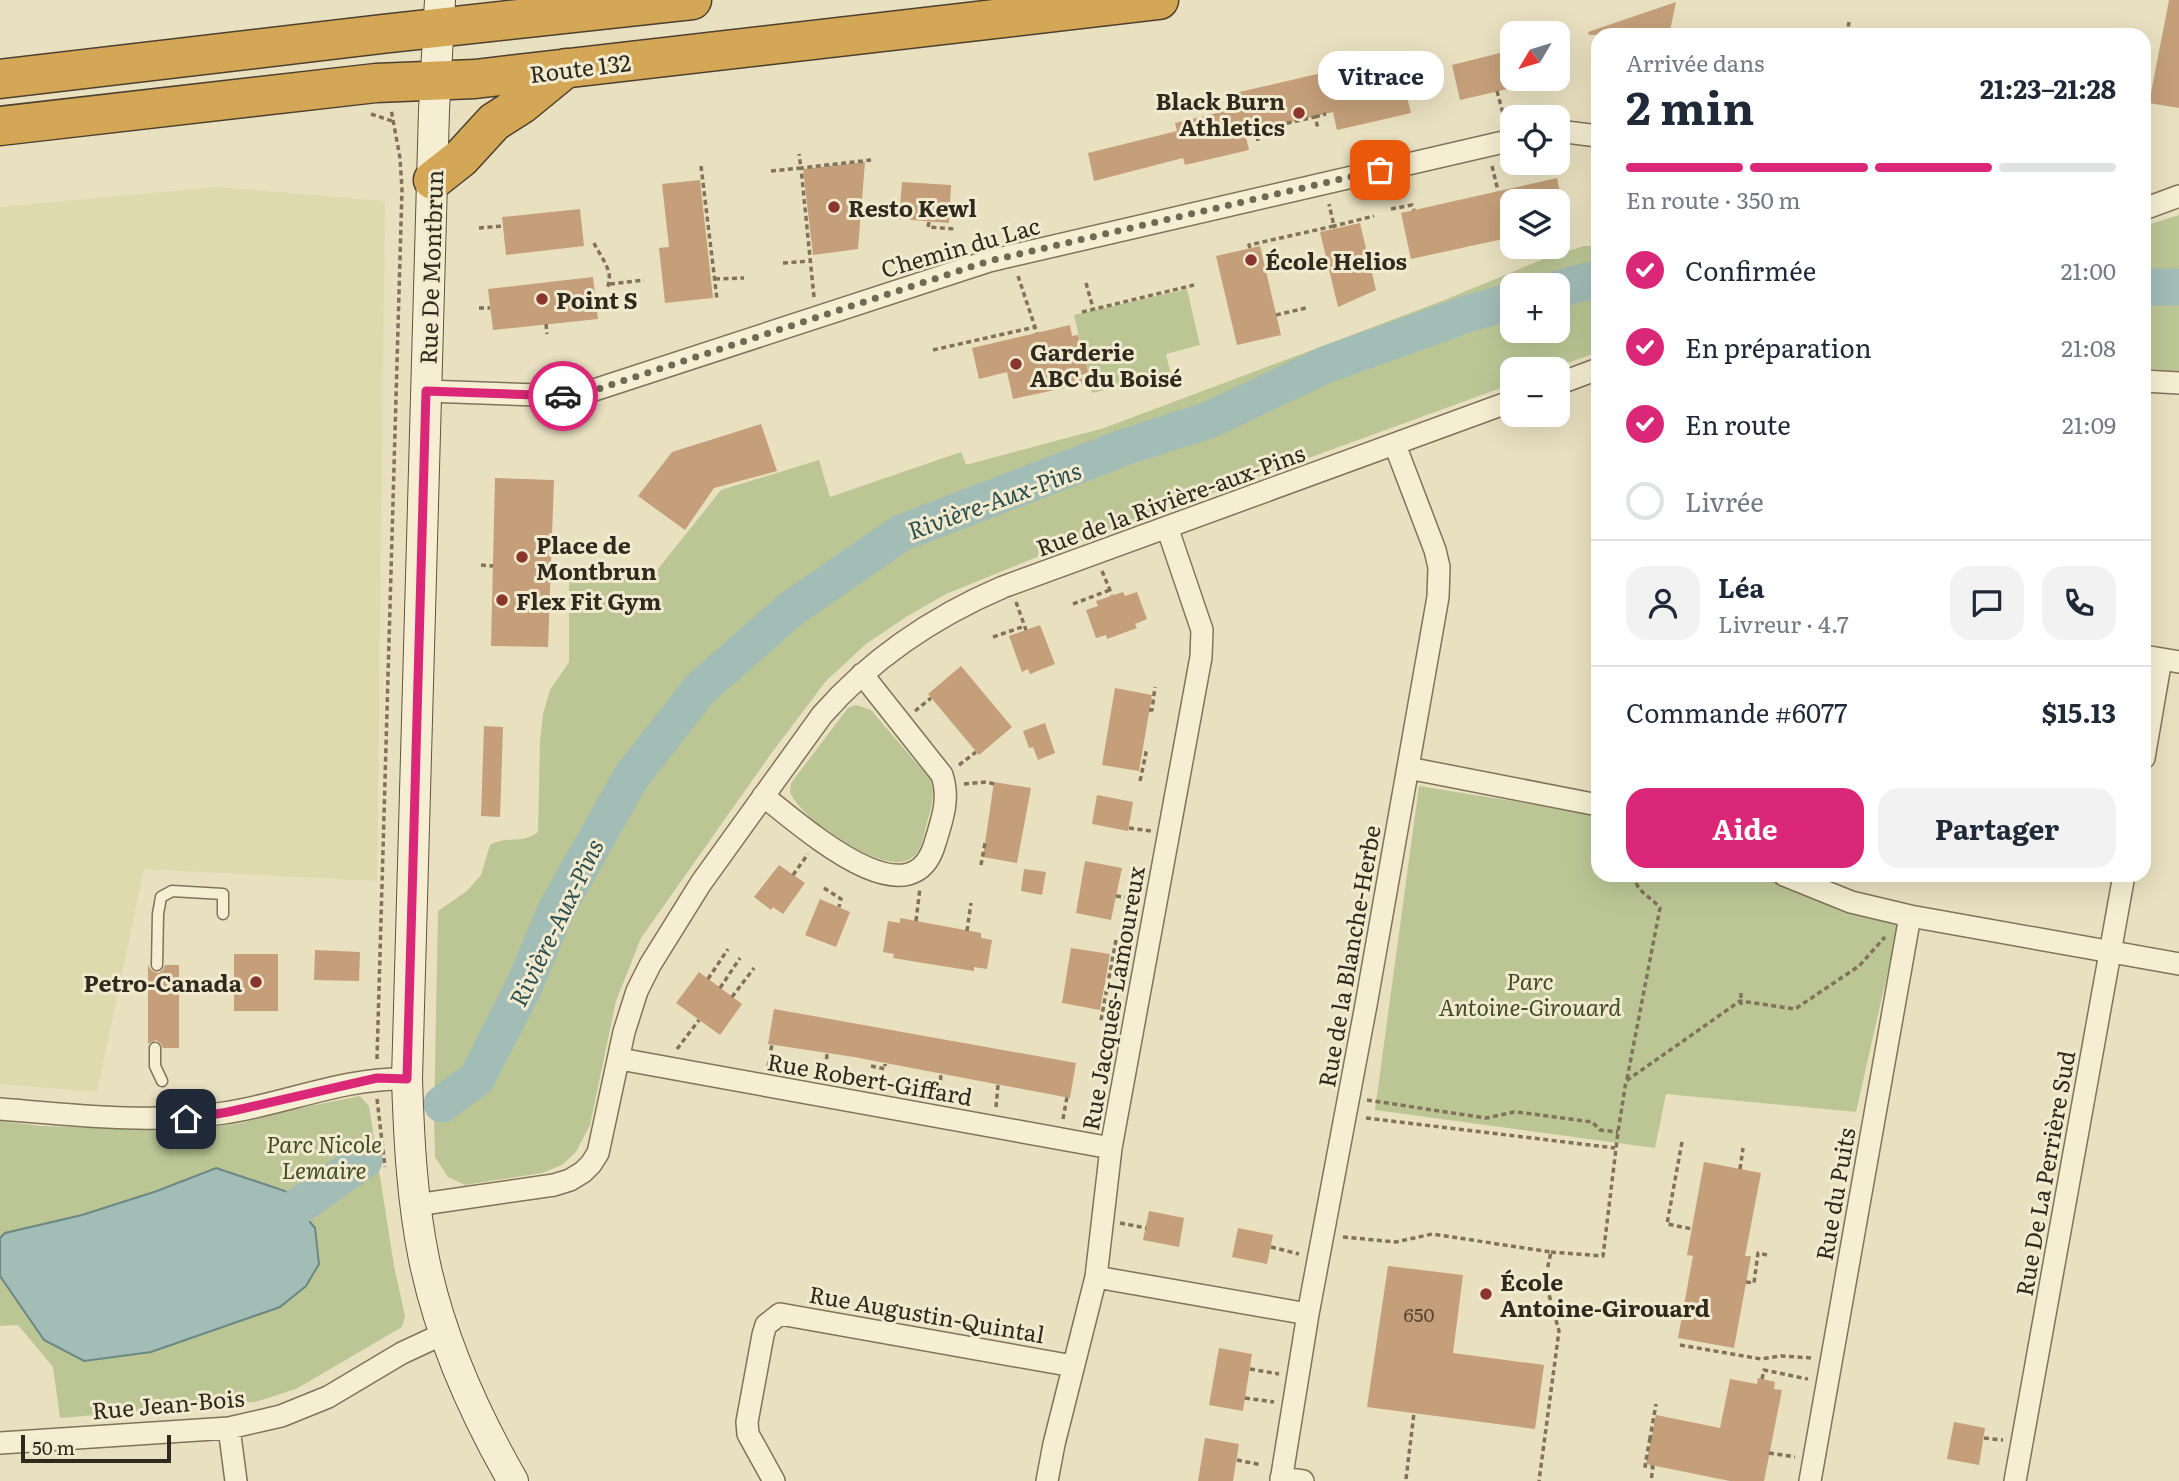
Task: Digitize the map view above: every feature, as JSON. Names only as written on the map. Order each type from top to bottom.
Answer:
[{"type":"highway","points":[[0,79],[439,14],[692,0]]},
{"type":"highway","name":"Route 132","points":[[0,126],[376,83],[475,79],[1159,0]]},
{"type":"highway","points":[[433,180],[461,158],[494,122],[522,104],[566,68]]},
{"type":"street","name":"Rue De Montbrun","points":[[439,14],[407,1079],[416,1205],[424,1260],[445,1333],[485,1427],[513,1481]]},
{"type":"street","name":"Chemin du Lac","points":[[426,391],[566,396],[586,393],[989,261],[1500,132]]},
{"type":"street","points":[[1570,132],[1591,135]]},
{"type":"street","points":[[2151,206],[2179,196]]},
{"type":"street","points":[[1570,380],[1591,372]]},
{"type":"street","points":[[2151,381],[2179,383]]},
{"type":"street","name":"Rue de la Rivière-aux-Pins","points":[[416,1205],[554,1185],[570,1180],[591,1164],[597,1153],[629,1014],[650,965],[701,883],[822,715],[862,674],[919,630],[1003,587],[1500,406]]},
{"type":"street","name":"Rue de la Blanche-Herbe","points":[[1277,1475],[1366,1005],[1439,580],[1435,550],[1395,445]]},
{"type":"street","name":"Rue Jacques-Lamoureux","points":[[1047,1481],[1096,1277],[1111,1148],[1202,644],[1202,630],[1197,612],[1167,527]]},
{"type":"street","points":[[2151,717],[2161,659]]},
{"type":"street","points":[[763,796],[841,854],[869,870],[889,877],[907,875],[921,866],[932,853],[946,804],[947,788],[942,775],[862,674]]},
{"type":"street","points":[[1408,768],[1591,804]]},
{"type":"street","points":[[1801,882],[1851,902],[1910,916],[2179,964]]},
{"type":"street","name":"Rue De La Perrière Sud","points":[[2015,1481],[2123,882]]},
{"type":"street","name":"Rue du Puits","points":[[1810,1481],[1910,916]]},
{"type":"street","name":"Rue Robert-Giffard","points":[[620,1059],[1111,1148]]},
{"type":"street","points":[[0,1109],[186,1119],[377,1078],[407,1079]]},
{"type":"street","points":[[1096,1277],[1308,1314]]},
{"type":"street","name":"Rue Augustin-Quintal","points":[[774,1481],[751,1440],[747,1422],[766,1325],[780,1314],[1073,1366]]},
{"type":"street","name":"Rue Jean-Bois","points":[[0,1443],[229,1427],[272,1419],[328,1397],[402,1353],[445,1333]]},
{"type":"street","points":[[229,1427],[236,1481]]},
{"type":"street","points":[[1277,1475],[1303,1481]]},
{"type":"lane","points":[[157,965],[158,914],[162,897],[172,891],[223,894],[223,914]]},
{"type":"lane","points":[[155,1048],[155,1066],[162,1081]]},
{"type":"path","points":[[1848,28],[1849,22]]},
{"type":"path","points":[[1497,91],[1501,105]]},
{"type":"path","name":"Rue De Montbrun","points":[[364,113],[392,121],[400,159],[402,189],[377,1055]]},
{"type":"path","points":[[1258,141],[1256,130],[1326,114]]},
{"type":"path","points":[[1315,117],[1318,128]]},
{"type":"path","points":[[799,154],[814,299]]},
{"type":"path","points":[[771,171],[871,160]]},
{"type":"path","points":[[1492,164],[1498,191]]},
{"type":"path","points":[[701,166],[717,299]]},
{"type":"path","points":[[1328,201],[1335,227]]},
{"type":"path","points":[[1391,209],[1412,205],[1414,210]]},
{"type":"path","points":[[1250,248],[1250,245],[1374,216]]},
{"type":"path","points":[[929,222],[928,227],[954,229]]},
{"type":"path","points":[[479,228],[503,226]]},
{"type":"path","points":[[594,243],[602,260],[609,267],[609,286],[644,280]]},
{"type":"path","points":[[783,264],[810,261]]},
{"type":"path","points":[[1017,274],[1037,333]]},
{"type":"path","points":[[715,279],[744,278]]},
{"type":"path","points":[[1086,283],[1093,309]]},
{"type":"path","points":[[1082,312],[1194,285]]},
{"type":"path","points":[[480,308],[490,308]]},
{"type":"path","points":[[1276,315],[1306,308]]},
{"type":"path","points":[[546,324],[547,334]]},
{"type":"path","points":[[933,350],[1035,327]]},
{"type":"path","points":[[481,565],[493,566]]},
{"type":"path","points":[[1073,604],[1111,593],[1100,567]]},
{"type":"path","points":[[993,637],[1025,628],[1014,599]]},
{"type":"path","points":[[1149,710],[1152,710],[1155,687]]},
{"type":"path","points":[[911,715],[931,698]]},
{"type":"path","points":[[955,768],[976,752]]},
{"type":"path","points":[[1140,781],[1146,753],[1142,752]]},
{"type":"path","points":[[962,784],[994,784]]},
{"type":"path","points":[[1129,828],[1155,832]]},
{"type":"path","points":[[981,864],[985,843]]},
{"type":"path","points":[[793,875],[810,850]]},
{"type":"path","points":[[1338,1237],[1396,1242],[1432,1234],[1551,1252],[1603,1256],[1626,1082],[1660,908],[1646,897],[1635,882]]},
{"type":"path","points":[[916,921],[921,883]]},
{"type":"path","points":[[824,888],[841,899],[839,907]]},
{"type":"path","points":[[1116,896],[1143,900]]},
{"type":"path","points":[[967,931],[971,903]]},
{"type":"path","points":[[1626,1082],[1741,1003],[1795,1009],[1859,967],[1889,933]]},
{"type":"path","points":[[1101,1020],[1116,940]]},
{"type":"path","points":[[708,979],[728,950]]},
{"type":"path","points":[[720,988],[740,958]]},
{"type":"path","points":[[732,997],[754,968]]},
{"type":"path","points":[[1106,984],[1127,988]]},
{"type":"path","points":[[1741,993],[1741,1003]]},
{"type":"path","points":[[673,1055],[699,1020]]},
{"type":"path","points":[[768,1072],[772,1044]]},
{"type":"path","points":[[824,1082],[827,1054]]},
{"type":"path","points":[[872,1066],[885,1069],[885,1064]]},
{"type":"path","points":[[936,1102],[942,1074]]},
{"type":"path","points":[[996,1113],[998,1084]]},
{"type":"path","points":[[1062,1125],[1067,1097]]},
{"type":"path","points":[[1363,1099],[1486,1118],[1514,1112],[1525,1113],[1591,1122],[1601,1130],[1618,1132]]},
{"type":"path","points":[[377,1101],[385,1171]]},
{"type":"path","points":[[1360,1117],[1616,1148]]},
{"type":"path","points":[[1682,1142],[1667,1224],[1692,1229]]},
{"type":"path","points":[[1740,1169],[1743,1148]]},
{"type":"path","points":[[1116,1222],[1146,1228]]},
{"type":"path","points":[[1271,1247],[1306,1256]]},
{"type":"path","points":[[1539,1481],[1559,1331],[1545,1280],[1551,1252]]},
{"type":"path","points":[[1746,1282],[1754,1283],[1759,1253],[1766,1255]]},
{"type":"path","points":[[1680,1345],[1761,1359],[1798,1356],[1818,1359]]},
{"type":"path","points":[[1250,1368],[1284,1375]]},
{"type":"path","points":[[1762,1379],[1764,1370],[1814,1380]]},
{"type":"path","points":[[1245,1398],[1279,1403]]},
{"type":"path","points":[[1651,1481],[1653,1467],[1645,1466],[1656,1404]]},
{"type":"path","points":[[1406,1479],[1413,1413]]},
{"type":"path","points":[[1984,1438],[2008,1441]]},
{"type":"path","points":[[1769,1453],[1801,1458]]},
{"type":"path","points":[[1237,1460],[1277,1475]]},
{"type":"shaded area","points":[[217,187],[385,201],[377,881],[144,869],[97,1092],[0,1084],[0,207]]},
{"type":"green space","points":[[2179,215],[2179,371],[2151,369],[2151,224]]},
{"type":"green space","points":[[1591,246],[1591,355],[1570,362],[1570,357],[1500,357],[1500,388],[1042,555],[946,594],[866,644],[826,681],[773,751],[641,938],[616,1001],[590,1125],[576,1152],[562,1165],[542,1173],[465,1185],[448,1177],[435,1157],[438,911],[467,891],[481,875],[490,845],[503,840],[525,838],[538,832],[543,714],[550,690],[569,662],[569,570],[654,574],[721,490],[819,460],[830,497],[961,452],[966,464],[969,464],[1104,428],[1500,277],[1500,343],[1570,343],[1570,273],[1510,273],[1544,259],[1570,259],[1570,250]]},
{"type":"green space","points":[[1187,289],[1200,345],[1166,354],[1171,375],[1092,393],[1074,315]]},
{"type":"green space","points":[[856,705],[871,710],[930,779],[933,791],[931,808],[921,844],[910,859],[897,862],[881,859],[843,842],[809,816],[790,792],[791,783],[848,708]]},
{"type":"green space","name":"Parc Antoine-Girouard","points":[[1419,786],[1591,814],[1591,882],[1776,882],[1824,901],[1899,922],[1856,1112],[1666,1094],[1655,1148],[1375,1110]]},
{"type":"green space","name":"Parc Nicole Lemaire","points":[[360,1096],[369,1106],[394,1266],[405,1316],[402,1327],[296,1389],[255,1402],[60,1418],[53,1367],[18,1325],[0,1326],[0,1276],[44,1340],[216,1168],[157,1191],[82,1215],[5,1233],[0,1238],[0,1121],[42,1126],[183,1131],[241,1123]]},
{"type":"water","points":[[216,1168],[285,1191],[315,1228],[319,1264],[306,1286],[280,1307],[151,1352],[84,1361],[44,1340],[0,1276],[0,1238],[5,1233],[82,1215],[157,1191]]},
{"type":"building","points":[[2169,0],[2179,0],[2179,108],[2151,103]]},
{"type":"building","points":[[1676,2],[1670,28],[1600,28]]},
{"type":"building","points":[[1500,53],[1500,91],[1460,100],[1452,65]]},
{"type":"building","points":[[1400,69],[1411,113],[1337,130],[1333,112],[1245,133],[1249,150],[1185,165],[1183,158],[1094,181],[1088,153],[1177,131],[1175,123],[1238,108],[1235,93],[1326,72],[1329,85]]},
{"type":"building","name":"Resto Kewl","points":[[865,162],[858,249],[813,255],[803,169]]},
{"type":"building","points":[[1557,178],[1559,189],[1508,189]]},
{"type":"building","points":[[700,180],[713,298],[665,303],[659,248],[669,247],[662,184]]},
{"type":"building","points":[[902,182],[951,185],[949,223],[899,219]]},
{"type":"building","points":[[1500,191],[1500,240],[1411,259],[1401,213]]},
{"type":"building","points":[[580,209],[584,246],[506,255],[502,217]]},
{"type":"building","points":[[1360,223],[1376,290],[1338,307],[1320,232]]},
{"type":"building","points":[[1260,246],[1281,335],[1237,345],[1216,256]]},
{"type":"building","name":"Point S","points":[[593,277],[598,319],[493,330],[488,289]]},
{"type":"building","points":[[1070,325],[1072,336],[1078,335],[1088,373],[1081,375],[1083,384],[1013,399],[1007,372],[979,379],[972,348]]},
{"type":"building","points":[[761,424],[777,471],[714,488],[685,530],[638,496],[672,452]]},
{"type":"building","name":"Place de Montbrun","points":[[495,478],[554,480],[548,647],[491,646]]},
{"type":"building","points":[[1123,592],[1125,596],[1137,592],[1147,619],[1135,624],[1137,628],[1107,639],[1106,635],[1096,638],[1086,610],[1098,606],[1096,601]]},
{"type":"building","points":[[1040,625],[1055,664],[1030,674],[1028,669],[1022,672],[1009,636]]},
{"type":"building","points":[[961,666],[1012,727],[979,755],[928,694]]},
{"type":"building","points":[[1115,688],[1152,695],[1139,771],[1102,765]]},
{"type":"building","points":[[1045,723],[1055,753],[1038,760],[1033,747],[1029,748],[1023,731]]},
{"type":"building","points":[[484,726],[503,727],[500,817],[481,816]]},
{"type":"building","points":[[994,782],[1031,788],[1017,863],[983,857]]},
{"type":"building","points":[[1097,795],[1133,802],[1128,831],[1092,824]]},
{"type":"building","points":[[1085,861],[1122,868],[1111,920],[1076,913]]},
{"type":"building","points":[[779,865],[805,883],[783,914],[773,907],[771,910],[754,897]]},
{"type":"building","points":[[1024,869],[1046,872],[1042,895],[1021,891]]},
{"type":"building","points":[[820,899],[850,912],[836,947],[805,935]]},
{"type":"building","points":[[900,918],[981,933],[981,938],[992,940],[987,969],[974,967],[974,971],[893,958],[894,954],[883,952],[888,921],[900,923]]},
{"type":"building","points":[[1071,948],[1110,954],[1100,1010],[1062,1003]]},
{"type":"building","points":[[315,950],[360,952],[359,981],[314,980]]},
{"type":"building","name":"Petro-Canada","points":[[234,954],[278,954],[278,1011],[234,1011]]},
{"type":"building","points":[[148,965],[152,971],[158,973],[165,965],[179,965],[179,1048],[163,1048],[156,1040],[148,1044]]},
{"type":"building","points":[[699,972],[742,1004],[720,1035],[676,1003]]},
{"type":"building","points":[[774,1009],[1076,1063],[1070,1098],[854,1057],[768,1044]]},
{"type":"building","points":[[1704,1162],[1761,1173],[1745,1256],[1751,1256],[1734,1348],[1678,1338],[1693,1256],[1687,1255]]},
{"type":"building","points":[[1149,1211],[1184,1218],[1179,1247],[1143,1240]]},
{"type":"building","points":[[1238,1228],[1273,1235],[1267,1264],[1232,1257]]},
{"type":"building","name":"École Antoine-Girouard","points":[[1388,1266],[1463,1275],[1453,1353],[1544,1365],[1535,1429],[1367,1407]]},
{"type":"building","points":[[1219,1348],[1252,1354],[1243,1411],[1209,1405]]},
{"type":"building","points":[[1758,1378],[1775,1382],[1774,1389],[1782,1390],[1764,1481],[1730,1481],[1646,1464],[1656,1415],[1720,1428],[1730,1379],[1757,1384]]},
{"type":"building","points":[[1954,1422],[1985,1428],[1979,1465],[1947,1459]]},
{"type":"building","points":[[1205,1438],[1239,1444],[1233,1481],[1198,1481]]},
{"type":"waterway","name":"Rivière-Aux-Pins","points":[[1570,286],[1591,281]]},
{"type":"waterway","name":"Rivière-Aux-Pins","points":[[2151,287],[2179,287]]},
{"type":"waterway","name":"Rivière-Aux-Pins","points":[[442,1104],[477,1078],[524,986],[556,910],[631,777],[700,689],[791,609],[901,533],[1125,447],[1209,420],[1325,365],[1500,304]]},
{"type":"waterway","name":"Rivière-Aux-Pins","points":[[256,1236],[364,1160]]},
{"type":"way so far","points":[[563,396],[586,393],[989,261],[1380,170]]},
{"type":"place","name":"Black Burn Athletics","points":[[1299,113]]},
{"type":"place","name":"Vitrace","points":[[1380,170]]},
{"type":"place","name":"Resto Kewl","points":[[834,207]]},
{"type":"place","name":"École Helios","points":[[1251,260]]},
{"type":"place","name":"Point S","points":[[542,299]]},
{"type":"place","name":"Garderie ABC du Boisé","points":[[1016,364]]},
{"type":"place","name":"Place de Montbrun","points":[[522,557]]},
{"type":"place","name":"Flex Fit Gym","points":[[502,600]]},
{"type":"place","name":"Petro-Canada","points":[[256,982]]},
{"type":"place","name":"École Antoine-Girouard","points":[[1486,1294]]},
{"type":"route","points":[[186,1119],[377,1078],[407,1079],[426,391],[563,396]]}]
